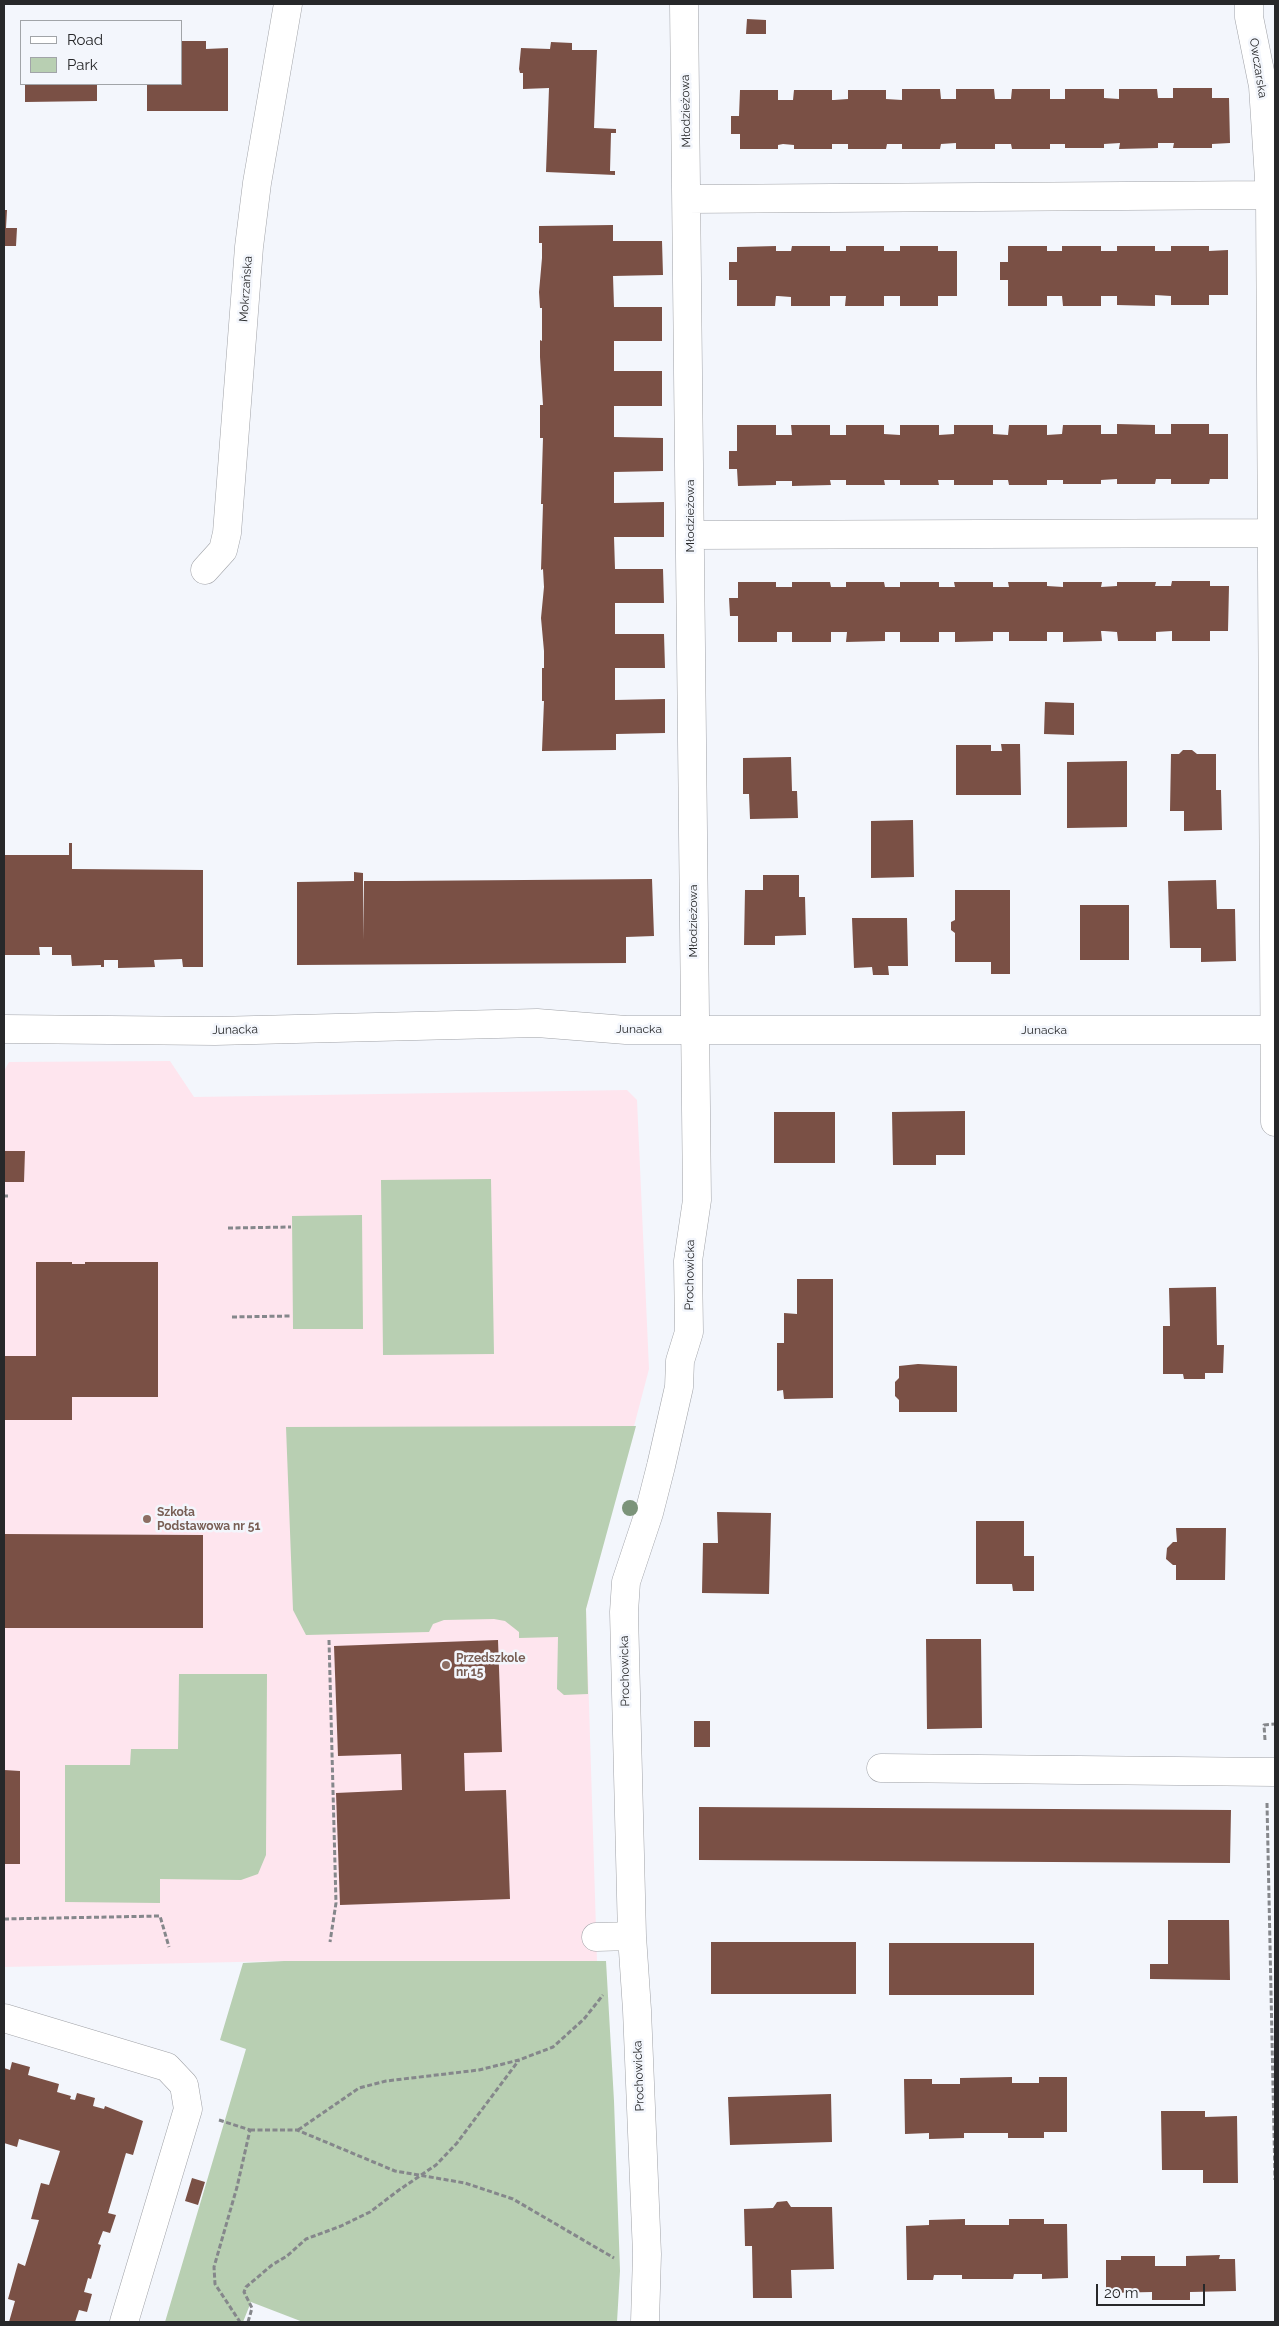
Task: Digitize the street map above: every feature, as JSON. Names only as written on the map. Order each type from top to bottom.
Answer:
[{"type":"street","name":"Mokrzańska","points":[[205,570],[222,550],[227,533],[249,248],[257,183],[288,4]]},
{"type":"street","name":"Młodzieżowa","points":[[684,4],[688,199],[694,1029]]},
{"type":"street","name":"Owczarska","points":[[1249,4],[1249,17],[1263,86],[1270,195],[1275,1122]]},
{"type":"street","points":[[688,199],[1270,195]]},
{"type":"street","points":[[690,535],[1273,533]]},
{"type":"street","name":"Junacka","points":[[4,1029],[215,1031],[537,1023],[626,1030],[1275,1030]]},
{"type":"street","name":"Prochowicka","points":[[644,2322],[647,2254],[637,2010],[632,1936],[624,1612],[626,1582],[649,1513],[666,1449],[679,1387],[680,1361],[689,1332],[688,1261],[697,1200],[694,1029]]},
{"type":"street","points":[[881,1768],[1271,1772]]},
{"type":"street","points":[[596,1937],[632,1936]]},
{"type":"street","points":[[4,2018],[167,2067],[184,2085],[188,2109],[124,2322]]},
{"type":"path","points":[[228,1228],[291,1227]]},
{"type":"path","points":[[232,1317],[291,1316]]},
{"type":"path","points":[[330,1640],[336,1903],[330,1942]]},
{"type":"path","points":[[1275,1724],[1264,1725],[1271,1772],[1275,2180]]},
{"type":"path","points":[[4,1919],[160,1916],[169,1947]]},
{"type":"path","points":[[298,2130],[359,2088],[386,2081],[479,2070],[519,2060],[553,2047],[584,2019],[607,1990]]},
{"type":"path","points":[[248,2322],[252,2308],[244,2292],[246,2287],[306,2239],[342,2226],[370,2212],[436,2165],[458,2143],[519,2060]]},
{"type":"path","points":[[188,2109],[250,2130],[298,2130],[395,2172],[465,2183],[513,2199],[616,2259]]},
{"type":"path","points":[[240,2322],[215,2284],[214,2267],[237,2187],[250,2130]]},
{"type":"shaded area","name":"Szkoła Podstawowa nr 51","points":[[170,1061],[194,1097],[627,1090],[637,1100],[649,1369],[586,1609],[597,1961],[284,1961],[4,1967],[4,1071],[9,1062]]},
{"type":"green space","points":[[491,1179],[494,1354],[383,1355],[381,1180]]},
{"type":"green space","points":[[362,1215],[363,1329],[293,1329],[292,1216]]},
{"type":"green space","points":[[636,1426],[586,1609],[588,1694],[564,1695],[557,1689],[558,1637],[519,1638],[519,1632],[505,1621],[494,1619],[444,1620],[433,1624],[429,1632],[306,1635],[293,1610],[286,1427]]},
{"type":"green space","points":[[179,1674],[267,1674],[266,1855],[258,1874],[241,1880],[160,1879],[160,1903],[65,1902],[65,1765],[130,1765],[131,1749],[178,1749]]},
{"type":"green space","points":[[284,1961],[606,1961],[614,2101],[620,2271],[617,2322],[303,2322],[251,2302],[243,2322],[165,2322],[246,2049],[220,2040],[243,1963]]},
{"type":"building","points":[[747,19],[766,20],[766,34],[746,34]]},
{"type":"building","points":[[182,41],[206,41],[206,49],[228,48],[228,111],[147,111],[147,85],[182,85]]},
{"type":"building","points":[[551,42],[572,43],[572,50],[597,50],[594,128],[616,129],[616,133],[611,133],[610,171],[615,171],[615,175],[546,172],[549,88],[523,89],[523,73],[520,73],[519,69],[521,48],[550,49]]},
{"type":"building","points":[[25,85],[97,85],[97,101],[25,102]]},
{"type":"building","points":[[1173,88],[1212,88],[1212,98],[1229,98],[1230,143],[1212,144],[1212,148],[1173,148],[1174,143],[1158,143],[1158,148],[1119,149],[1120,143],[1104,144],[1104,148],[1065,148],[1065,144],[1050,144],[1050,149],[1012,149],[1011,144],[995,144],[995,149],[956,149],[956,143],[941,144],[940,149],[902,149],[902,144],[887,144],[886,149],[848,149],[848,144],[832,144],[832,149],[794,149],[794,145],[783,144],[778,145],[778,149],[740,149],[740,134],[731,134],[731,116],[739,116],[740,90],[778,90],[778,100],[793,100],[794,90],[832,90],[832,100],[834,100],[848,99],[848,90],[886,90],[886,99],[902,100],[902,89],[940,89],[941,99],[956,99],[956,89],[994,89],[995,99],[1011,99],[1012,89],[1050,89],[1050,99],[1065,99],[1065,89],[1104,89],[1104,98],[1119,99],[1119,89],[1157,89],[1158,98],[1173,98]]},
{"type":"building","points":[[4,210],[7,210],[6,228],[17,228],[16,246],[4,246]]},
{"type":"building","points":[[613,225],[613,241],[662,241],[663,275],[613,276],[614,307],[662,307],[662,341],[614,341],[614,371],[662,371],[662,406],[614,406],[614,437],[663,438],[663,471],[614,472],[614,503],[664,502],[664,537],[614,537],[615,569],[663,569],[664,603],[615,603],[615,634],[664,634],[665,668],[615,668],[615,700],[665,699],[665,733],[616,734],[616,750],[542,751],[544,701],[542,701],[542,668],[544,668],[544,651],[541,618],[544,587],[543,569],[541,570],[543,438],[540,438],[540,405],[543,405],[540,357],[542,308],[540,308],[539,292],[542,243],[539,243],[539,226]]},
{"type":"building","points":[[776,246],[776,251],[791,251],[792,246],[830,246],[830,251],[846,251],[846,246],[884,246],[884,251],[900,251],[900,246],[938,246],[938,251],[957,251],[957,296],[938,296],[938,306],[900,306],[900,296],[884,296],[884,306],[845,306],[846,296],[830,296],[830,306],[791,306],[791,297],[776,296],[775,306],[737,306],[737,280],[729,280],[729,262],[737,262],[737,247]]},
{"type":"building","points":[[1008,246],[1047,246],[1047,251],[1062,251],[1062,246],[1101,246],[1101,251],[1117,251],[1117,246],[1155,246],[1155,251],[1171,251],[1171,246],[1209,246],[1209,251],[1228,250],[1228,295],[1209,295],[1209,305],[1171,305],[1171,296],[1155,295],[1155,306],[1117,305],[1117,296],[1101,296],[1101,306],[1063,306],[1062,296],[1047,296],[1047,306],[1008,306],[1008,280],[1000,280],[1000,262],[1008,262]]},
{"type":"building","points":[[1117,424],[1155,425],[1155,434],[1171,434],[1171,424],[1209,424],[1209,434],[1228,434],[1228,479],[1210,479],[1209,484],[1171,484],[1171,479],[1156,479],[1155,484],[1117,484],[1117,479],[1101,480],[1101,484],[1063,484],[1063,480],[1047,480],[1047,485],[1009,485],[1008,480],[993,480],[993,485],[954,485],[954,480],[938,480],[939,485],[900,485],[900,480],[884,480],[885,485],[846,485],[846,480],[830,480],[831,485],[792,486],[792,481],[776,481],[776,485],[738,486],[737,469],[729,469],[729,451],[737,451],[737,425],[776,425],[776,435],[792,435],[791,425],[830,425],[830,435],[846,435],[846,425],[884,425],[884,434],[900,435],[900,425],[939,425],[939,435],[954,434],[954,425],[993,425],[993,434],[1008,435],[1009,425],[1047,425],[1047,435],[1062,434],[1063,425],[1101,425],[1101,434],[1117,434]]},
{"type":"building","points":[[1172,581],[1210,581],[1210,586],[1229,586],[1228,631],[1210,631],[1210,641],[1172,641],[1172,631],[1156,632],[1156,641],[1118,641],[1117,632],[1101,631],[1102,641],[1063,642],[1063,632],[1047,632],[1047,641],[1009,641],[1009,632],[993,632],[993,641],[955,642],[955,632],[939,632],[939,642],[900,642],[900,632],[885,632],[885,641],[846,642],[847,632],[831,632],[831,642],[792,642],[792,632],[777,632],[777,642],[738,642],[738,616],[730,616],[729,598],[738,598],[738,582],[776,582],[776,587],[792,587],[792,582],[830,582],[831,587],[846,587],[846,582],[884,582],[885,587],[900,587],[900,582],[939,582],[939,587],[955,587],[954,582],[993,582],[993,587],[1009,587],[1008,582],[1047,582],[1047,586],[1063,587],[1063,582],[1102,582],[1101,587],[1117,586],[1117,582],[1156,582],[1155,586],[1171,586]]},
{"type":"building","points":[[1045,702],[1074,703],[1074,735],[1044,734]]},
{"type":"building","points":[[1001,744],[1020,744],[1021,795],[956,795],[956,745],[991,745],[991,751],[1002,751]]},
{"type":"building","points":[[1183,750],[1192,750],[1197,754],[1216,754],[1216,790],[1221,790],[1222,830],[1184,831],[1184,811],[1170,811],[1171,754],[1179,754]]},
{"type":"building","points":[[791,757],[792,791],[797,791],[798,818],[750,819],[749,794],[743,794],[743,758]]},
{"type":"building","points":[[1127,761],[1127,827],[1067,828],[1067,762]]},
{"type":"building","points":[[913,820],[914,877],[871,878],[871,821]]},
{"type":"building","points":[[69,843],[72,843],[72,869],[203,870],[203,967],[183,967],[182,959],[154,960],[155,967],[118,968],[118,960],[104,960],[104,967],[101,967],[101,965],[72,966],[71,955],[52,955],[52,947],[39,947],[40,955],[4,955],[4,855],[69,855]]},
{"type":"building","points":[[354,872],[363,873],[363,940],[364,881],[652,879],[654,936],[626,937],[626,963],[297,965],[297,882],[354,881]]},
{"type":"building","points":[[763,875],[799,875],[799,897],[805,897],[806,935],[775,936],[775,945],[744,945],[745,890],[763,890]]},
{"type":"building","points":[[1216,880],[1217,909],[1235,909],[1236,961],[1201,962],[1201,948],[1170,948],[1168,881]]},
{"type":"building","points":[[955,890],[1010,890],[1010,974],[991,974],[991,962],[955,962],[955,933],[951,930],[951,922],[955,920]]},
{"type":"building","points":[[1080,905],[1129,905],[1129,960],[1080,960]]},
{"type":"building","points":[[852,918],[907,918],[908,966],[888,966],[889,975],[873,975],[872,967],[854,968]]},
{"type":"building","points":[[965,1111],[965,1155],[936,1155],[936,1165],[893,1165],[892,1112]]},
{"type":"building","points":[[774,1112],[835,1112],[835,1163],[774,1163]]},
{"type":"building","points":[[4,1151],[25,1151],[24,1182],[4,1182]]},
{"type":"building","points":[[36,1262],[85,1264],[85,1262],[158,1262],[158,1397],[72,1397],[72,1420],[4,1420],[4,1356],[36,1356]]},
{"type":"building","points":[[797,1279],[833,1279],[833,1398],[784,1399],[783,1390],[777,1391],[777,1343],[784,1343],[784,1313],[797,1314]]},
{"type":"building","points":[[1216,1287],[1217,1345],[1224,1345],[1223,1373],[1205,1373],[1205,1379],[1184,1379],[1183,1374],[1163,1374],[1163,1326],[1170,1326],[1169,1288]]},
{"type":"building","points":[[918,1364],[957,1366],[957,1412],[899,1412],[899,1400],[895,1396],[895,1382],[899,1378],[899,1366]]},
{"type":"building","points":[[717,1512],[771,1513],[769,1594],[702,1593],[703,1543],[718,1543]]},
{"type":"building","points":[[976,1521],[1024,1521],[1024,1556],[1034,1556],[1034,1591],[1013,1591],[1012,1584],[976,1584]]},
{"type":"building","points":[[1176,1528],[1226,1528],[1225,1580],[1176,1580],[1176,1565],[1173,1565],[1166,1559],[1167,1548],[1173,1542],[1177,1542]]},
{"type":"building","points":[[4,1534],[203,1535],[203,1628],[4,1628]]},
{"type":"building","points":[[926,1639],[981,1639],[982,1728],[927,1729]]},
{"type":"building","points":[[498,1640],[502,1752],[464,1753],[465,1791],[506,1790],[510,1899],[340,1905],[336,1793],[402,1790],[401,1754],[338,1756],[334,1646]]},
{"type":"building","points":[[694,1721],[710,1721],[710,1747],[694,1747]]},
{"type":"building","points":[[4,1770],[20,1771],[20,1864],[4,1864]]},
{"type":"building","points":[[699,1807],[1231,1810],[1230,1863],[699,1860]]},
{"type":"building","points":[[1168,1920],[1229,1920],[1230,1980],[1150,1979],[1150,1964],[1168,1964]]},
{"type":"building","points":[[711,1942],[856,1942],[856,1994],[711,1994]]},
{"type":"building","points":[[889,1943],[1034,1943],[1034,1995],[889,1995]]},
{"type":"building","points":[[12,2062],[30,2067],[28,2075],[59,2084],[57,2092],[71,2096],[70,2099],[75,2100],[77,2093],[95,2098],[93,2106],[104,2109],[105,2106],[143,2121],[133,2155],[126,2153],[108,2213],[116,2215],[110,2233],[103,2231],[98,2244],[101,2245],[91,2279],[88,2278],[84,2292],[92,2294],[87,2312],[79,2310],[75,2322],[9,2322],[15,2301],[8,2299],[18,2263],[25,2266],[39,2220],[31,2219],[41,2183],[49,2185],[60,2151],[19,2139],[17,2147],[4,2143],[4,2068],[10,2070]]},
{"type":"building","points":[[1012,2077],[1012,2083],[1039,2083],[1039,2077],[1067,2077],[1067,2132],[1044,2132],[1044,2138],[1008,2138],[1008,2133],[964,2133],[964,2138],[929,2139],[929,2133],[905,2134],[904,2079],[932,2079],[932,2084],[960,2084],[960,2078]]},
{"type":"building","points":[[831,2094],[832,2142],[730,2145],[728,2097]]},
{"type":"building","points":[[1161,2111],[1205,2111],[1205,2117],[1237,2116],[1238,2183],[1203,2183],[1203,2170],[1162,2170]]},
{"type":"building","points":[[192,2178],[205,2182],[198,2205],[185,2201]]},
{"type":"building","points":[[787,2201],[791,2207],[832,2207],[834,2269],[791,2270],[792,2298],[753,2298],[752,2246],[745,2246],[744,2209],[773,2208],[777,2202]]},
{"type":"building","points":[[965,2219],[965,2225],[1009,2225],[1009,2219],[1044,2219],[1044,2224],[1067,2224],[1068,2278],[1042,2279],[1042,2274],[1014,2274],[1013,2279],[962,2279],[962,2275],[934,2275],[933,2280],[907,2280],[906,2226],[929,2225],[929,2220]]},
{"type":"building","points":[[1220,2255],[1219,2259],[1235,2259],[1236,2291],[1190,2292],[1190,2300],[1152,2300],[1152,2292],[1106,2293],[1106,2260],[1121,2260],[1121,2256],[1155,2256],[1155,2266],[1186,2266],[1186,2256]]},
{"type":"place","name":"Szkoła Podstawowa nr 51","points":[[147,1519]]},
{"type":"place","name":"Przedszkole nr 15","points":[[446,1665]]}]
